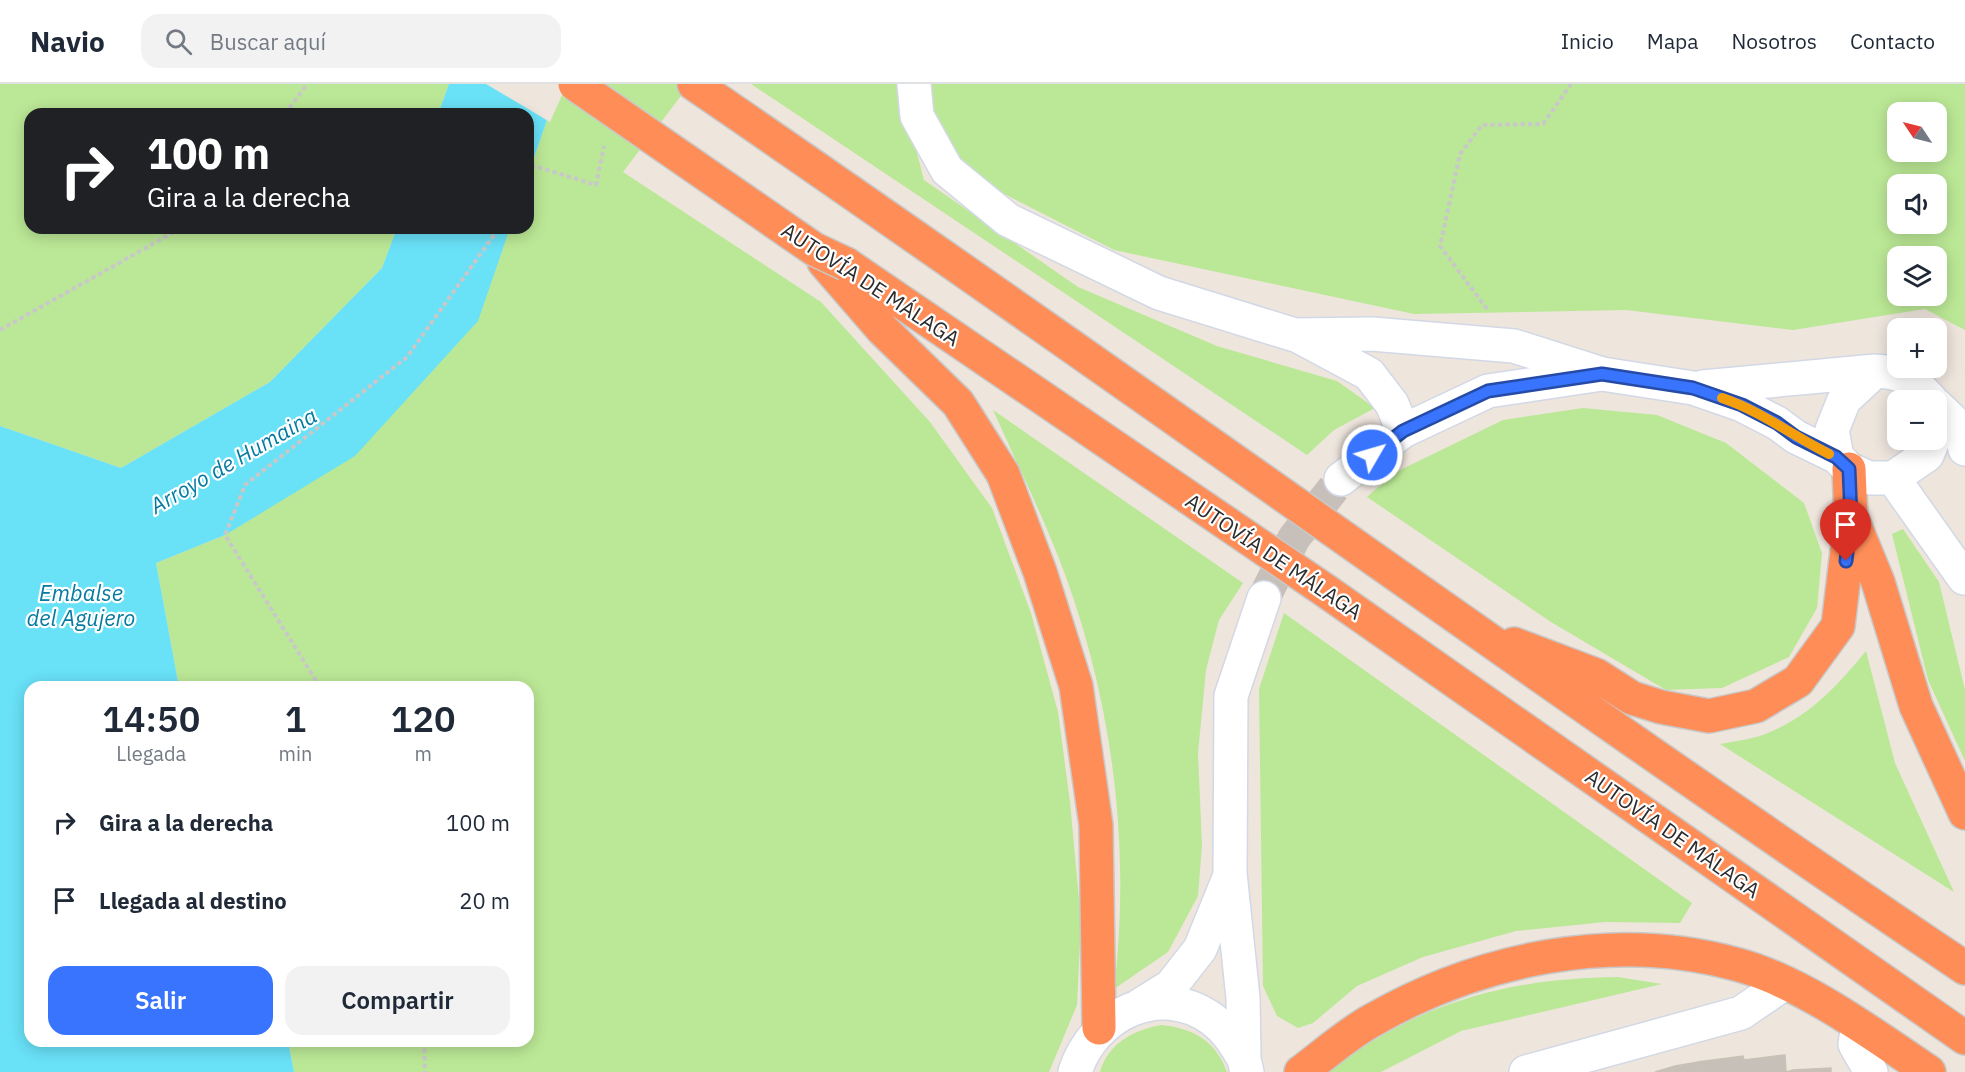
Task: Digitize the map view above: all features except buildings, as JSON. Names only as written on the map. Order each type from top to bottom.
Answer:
[{"type":"highway","name":"AUTOVÍA DE MÁLAGA","points":[[575,84],[814,249],[841,271],[1392,637],[1965,1038]]},
{"type":"highway","points":[[694,84],[880,211],[1467,627],[1965,968]]},
{"type":"highway","points":[[841,271],[882,329],[958,402],[1004,474],[1040,572],[1076,686],[1096,825],[1099,1028]]},
{"type":"highway","points":[[1843,463],[1851,518],[1878,582],[1916,706],[1965,813]]},
{"type":"highway","points":[[1467,627],[1596,675],[1632,698],[1661,707],[1709,716],[1756,706],[1798,681],[1838,626],[1851,518]]},
{"type":"highway","points":[[1301,1072],[1370,1022],[1442,985],[1509,963],[1590,951],[1658,950],[1740,965],[1785,983],[1858,1025],[1929,1072]]},
{"type":"street","points":[[914,84],[917,116],[947,170],[1008,220],[1159,293],[1296,335],[1369,374],[1392,404],[1403,431]]},
{"type":"street","points":[[1296,335],[1372,334],[1514,346],[1602,374],[1693,388],[1742,405],[1777,423],[1796,437],[1869,478],[1893,478],[1927,455],[1929,450]]},
{"type":"street","points":[[1693,388],[1875,371],[1892,372],[1913,380],[1922,390]]},
{"type":"street","points":[[1843,463],[1832,430],[1844,400],[1875,371]]},
{"type":"street","points":[[1341,478],[1403,431],[1488,391],[1602,374]]},
{"type":"street","points":[[1947,415],[1960,428],[1965,449]]},
{"type":"street","points":[[1893,478],[1965,580]]},
{"type":"street","points":[[1965,542],[1965,580]]},
{"type":"street","points":[[1245,1066],[1243,998],[1230,873],[1231,696],[1263,598]]},
{"type":"street","points":[[1075,1072],[1082,1052],[1099,1028],[1117,1015],[1171,986],[1200,949],[1230,873]]},
{"type":"street","points":[[1526,1072],[1741,1013],[1785,983]]},
{"type":"street","points":[[1137,1006],[1171,1005],[1188,1008],[1212,1019],[1231,1036],[1245,1066]]},
{"type":"street","points":[[1858,1025],[1855,1044],[1870,1072]]},
{"type":"path","points":[[290,108],[308,84]]},
{"type":"path","points":[[1514,346],[1440,246],[1460,154],[1482,125],[1543,124],[1570,84]]},
{"type":"path","points":[[534,166],[596,185],[605,140]]},
{"type":"path","points":[[0,330],[170,234]]},
{"type":"path","points":[[316,681],[225,536],[233,515],[245,485],[406,357],[495,234]]},
{"type":"path","points":[[424,1047],[425,1072]]},
{"type":"green space","points":[[0,84],[449,84],[440,108],[24,108],[24,234],[395,234],[382,268],[270,382],[121,468],[0,426]]},
{"type":"green space","points":[[564,84],[690,84],[623,172],[821,302],[930,422],[992,508],[1031,613],[1058,712],[1070,802],[1081,921],[1077,1005],[1049,1072],[294,1072],[289,1047],[534,1047],[534,681],[178,681],[156,563],[225,535],[477,321],[508,234],[534,234],[534,158],[547,120]]},
{"type":"green space","points":[[751,84],[899,84],[924,180],[1078,287],[1217,346],[1337,381],[1375,408],[1334,430],[1307,455]]},
{"type":"green space","points":[[924,84],[1965,84],[1965,330],[1947,321],[1947,318],[1942,318],[1925,309],[1793,330],[1626,310],[1414,314],[1114,250],[973,178],[926,108]]},
{"type":"green space","points":[[1583,408],[1657,415],[1726,443],[1804,503],[1822,553],[1817,608],[1789,657],[1722,688],[1666,690],[1551,622],[1367,497],[1394,473],[1503,420]]},
{"type":"green space","points":[[993,410],[1243,583],[1219,620],[1206,670],[1198,753],[1202,845],[1198,896],[1168,952],[1114,989],[1119,934],[1118,822],[1103,711],[1091,657],[1056,551]]},
{"type":"green space","points":[[1903,529],[1939,582],[1965,690],[1965,761],[1928,680],[1892,534]]},
{"type":"green space","points":[[1284,613],[1692,903],[1680,923],[1605,922],[1516,931],[1423,957],[1357,986],[1313,1023],[1298,1028],[1277,1016],[1263,986],[1259,689]]},
{"type":"green space","points":[[1866,651],[1895,763],[1954,892],[1720,744],[1764,734],[1798,717],[1835,687]]},
{"type":"green space","points":[[1618,977],[1662,984],[1461,1031],[1381,1072],[1328,1072],[1361,1048],[1395,1028],[1465,999],[1502,989],[1539,983]]},
{"type":"green space","points":[[1161,1025],[1183,1029],[1202,1038],[1217,1052],[1227,1072],[1100,1072],[1109,1053],[1123,1039],[1141,1030]]},
{"type":"water","points":[[449,84],[564,84],[547,120],[534,158],[534,108],[440,108]]},
{"type":"water","points":[[395,234],[508,234],[478,321],[355,456],[225,535],[156,563],[178,681],[24,681],[24,1047],[289,1047],[294,1072],[0,1072],[0,426],[121,468],[270,382],[382,268]]},
{"type":"pier","points":[[486,84],[567,84],[550,122],[534,112],[534,108],[526,108]]},
{"type":"tunnel","points":[[1264,598],[1294,538],[1341,479]]},
{"type":"slow traffic","points":[[1722,398],[1760,414],[1796,437],[1829,454]]},
{"type":"route","points":[[1372,455],[1403,431],[1488,391],[1602,374],[1693,388],[1742,405],[1760,414],[1796,437],[1836,457],[1849,469],[1851,518],[1846,561]]},
{"type":"water label","name":"Arroyo de Humaina","points":[[233,460]]},
{"type":"water label","name":"Embalse del Agujero","points":[[81,604]]}]
